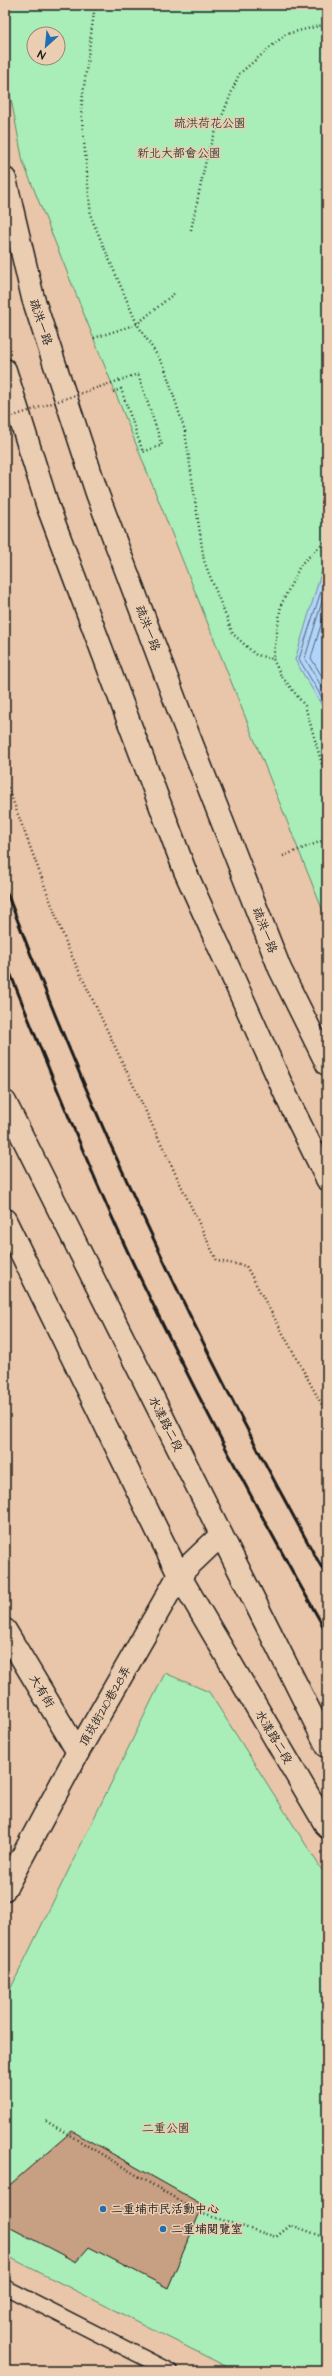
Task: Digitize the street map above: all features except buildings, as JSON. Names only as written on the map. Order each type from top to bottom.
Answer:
[{"type":"street","name":"疏洪一路","points":[[5,179],[33,298],[97,493],[184,724],[280,969],[327,1064]]},
{"type":"street","points":[[5,370],[48,507],[185,871],[290,1104],[327,1179]]},
{"type":"street","name":"水漾路二段","points":[[5,1102],[325,1742]]},
{"type":"street","name":"水漾路二段","points":[[5,1220],[179,1575],[327,1827]]},
{"type":"street","name":"頂崁街210巷28弄","points":[[5,1888],[78,1752],[179,1575],[221,1535]]},
{"type":"street","name":"大有街","points":[[5,1630],[78,1752]]},
{"type":"lane","points":[[5,2287],[170,2371]]},
{"type":"path","points":[[95,5],[81,109],[91,217],[137,324],[164,366],[185,431],[204,561],[232,634],[256,655],[273,659]]},
{"type":"path","points":[[190,230],[208,151],[238,74],[286,34],[327,24]]},
{"type":"path","points":[[94,338],[137,324],[176,292]]},
{"type":"path","points":[[5,419],[138,374],[162,445],[143,452],[122,389],[113,392]]},
{"type":"path","points":[[327,540],[301,564],[281,605],[273,659],[280,674],[305,706],[327,781]]},
{"type":"path","points":[[5,780],[68,948],[217,1261],[246,1266],[327,1414]]},
{"type":"path","points":[[283,856],[327,839]]},
{"type":"path","points":[[46,2121],[200,2213],[276,2237],[292,2225],[327,2238]]},
{"type":"green space","name":"疏洪荷花公園","points":[[5,5],[327,5],[327,921],[23,162],[5,67]]},
{"type":"green space","name":"二重公園","points":[[165,1673],[209,1692],[327,1878],[327,2371],[235,2371],[5,2255],[5,2000]]},
{"type":"water","points":[[327,568],[327,714],[295,660],[322,570]]},
{"type":"railway","points":[[5,888],[76,1065],[153,1238],[237,1409],[281,1494],[327,1577]]},
{"type":"railway","points":[[5,960],[66,1111],[132,1261],[226,1449],[327,1633]]},
{"type":"place","name":"二重埔市民活動中心","points":[[103,2209]]},
{"type":"place","name":"二重埔閱覽室","points":[[163,2229]]},
{"type":"park label","name":"新北大都會公園","points":[[179,153]]}]
